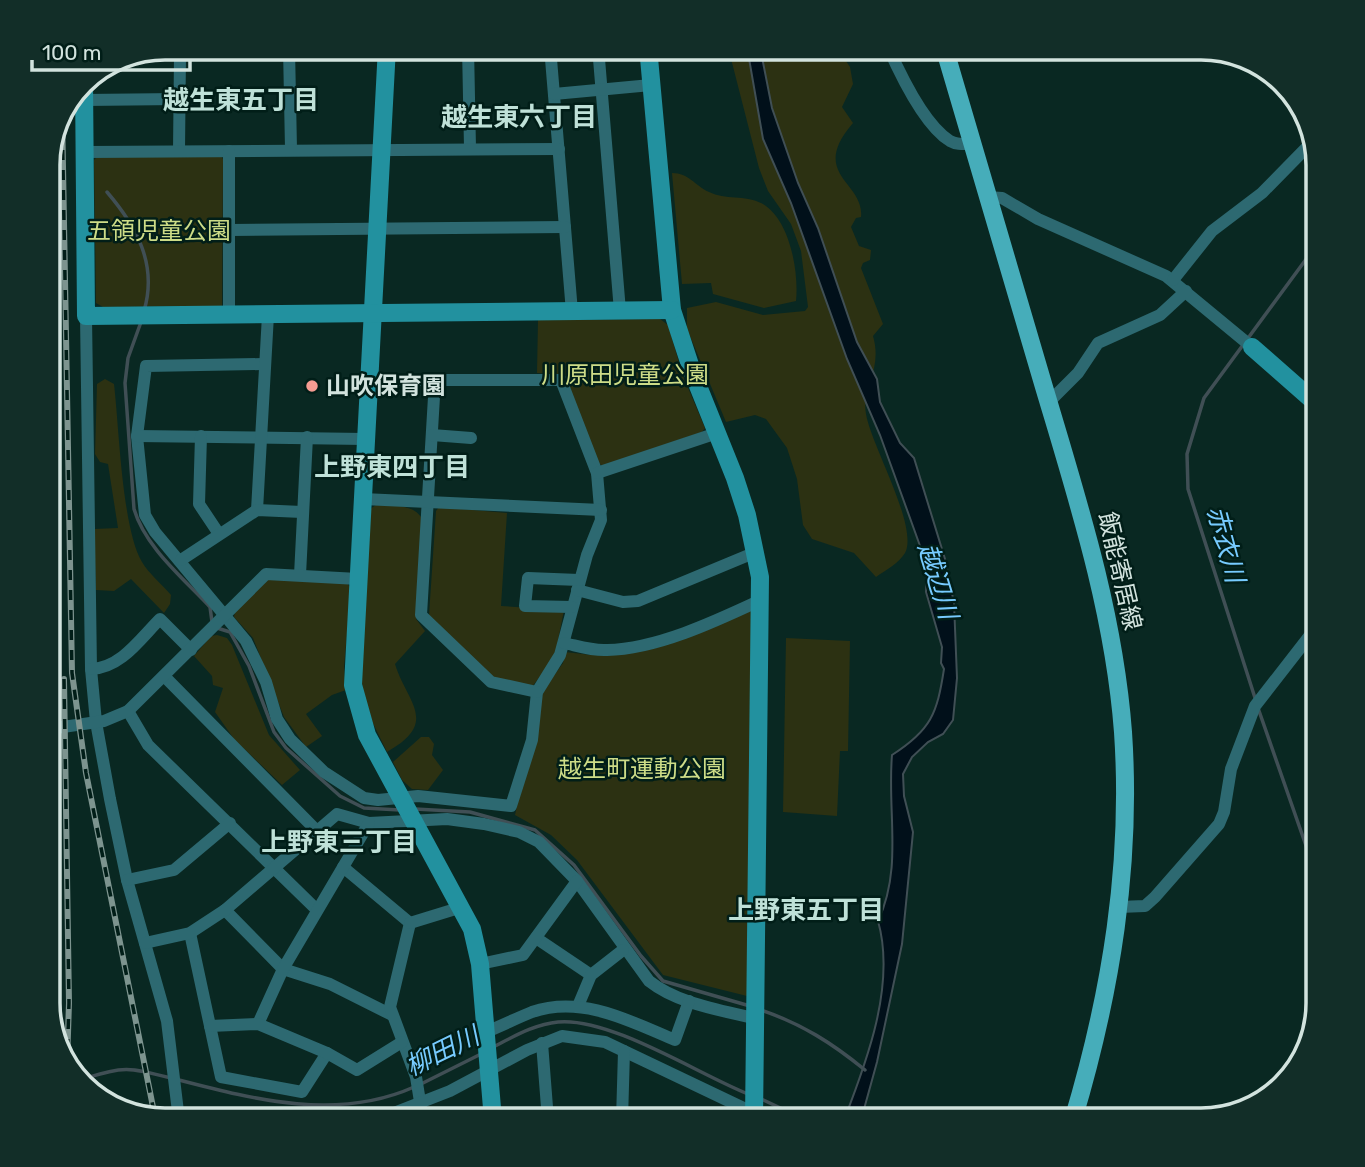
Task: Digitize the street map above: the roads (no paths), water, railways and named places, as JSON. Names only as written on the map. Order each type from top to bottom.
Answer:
[{"type":"main road","name":"飯能寄居線","points":[[948,60],[1095,561],[1117,675],[1125,795],[1119,907],[1103,1010],[1076,1108]]},
{"type":"street","points":[[179,150],[180,60]]},
{"type":"street","points":[[289,60],[291,149]]},
{"type":"street","points":[[386,60],[352,662],[357,707],[367,735],[472,929],[480,964],[493,1108]]},
{"type":"street","points":[[468,60],[470,148]]},
{"type":"street","points":[[551,60],[572,312]]},
{"type":"street","points":[[599,60],[620,311]]},
{"type":"street","points":[[649,60],[672,310],[692,371],[743,503],[756,552],[761,600],[754,1108]]},
{"type":"street","points":[[894,60],[900,75],[938,130],[957,144],[972,144]]},
{"type":"street","points":[[554,94],[651,85]]},
{"type":"street","points":[[178,1108],[167,1021],[127,880],[96,722],[91,669],[84,100],[179,99]]},
{"type":"street","points":[[86,152],[381,148],[559,149]]},
{"type":"street","points":[[1173,280],[1212,231],[1262,193],[1305,149]]},
{"type":"street","points":[[229,150],[229,315]]},
{"type":"street","points":[[988,197],[1002,198],[1038,219],[1173,280],[1306,394]]},
{"type":"street","points":[[230,230],[565,227]]},
{"type":"street","points":[[1049,402],[1078,373],[1098,342],[1160,315],[1186,291]]},
{"type":"street","points":[[86,316],[672,310]]},
{"type":"street","points":[[257,510],[263,364],[268,316]]},
{"type":"street","points":[[263,364],[146,366],[137,436],[145,515],[155,532],[181,560],[223,617],[246,641],[266,682],[277,719],[290,739],[324,772],[352,793],[447,819],[519,832],[544,846],[577,881],[624,950],[654,985],[689,1001],[757,1018]]},
{"type":"street","points":[[145,943],[190,933],[225,910],[337,814],[369,823],[409,810],[418,796],[511,806],[531,740],[537,692],[564,643],[578,585],[601,520],[597,472],[561,380],[368,380]]},
{"type":"street","points":[[435,380],[421,615],[491,682],[537,692]]},
{"type":"street","points":[[597,472],[718,433]]},
{"type":"street","points":[[432,435],[471,438]]},
{"type":"street","points":[[137,436],[365,439]]},
{"type":"street","points":[[201,436],[199,504],[219,534]]},
{"type":"street","points":[[300,575],[307,437]]},
{"type":"street","points":[[363,499],[601,510]]},
{"type":"street","points":[[181,560],[257,510],[302,512]]},
{"type":"street","points":[[572,607],[526,606],[528,578],[578,585],[624,603],[638,601],[756,552]]},
{"type":"street","points":[[60,736],[128,711],[266,574],[358,579]]},
{"type":"street","points":[[564,643],[608,650],[636,645],[702,626],[761,600]]},
{"type":"street","points":[[91,669],[105,668],[115,663],[160,619],[191,650]]},
{"type":"street","points":[[1119,907],[1145,906],[1219,824],[1224,812],[1231,769],[1255,706],[1306,640]]},
{"type":"street","points":[[164,676],[316,830]]},
{"type":"street","points":[[128,711],[148,744],[317,910]]},
{"type":"street","points":[[127,880],[174,870],[230,823]]},
{"type":"street","points":[[258,1024],[283,968],[369,823]]},
{"type":"street","points":[[343,867],[410,923]]},
{"type":"street","points":[[480,964],[523,955],[577,881]]},
{"type":"street","points":[[410,923],[462,907]]},
{"type":"street","points":[[225,910],[283,968],[330,984],[392,1015]]},
{"type":"street","points":[[410,923],[390,1007],[416,1077],[421,1108]]},
{"type":"street","points":[[190,933],[221,1077],[302,1092],[327,1053]]},
{"type":"street","points":[[536,938],[591,975]]},
{"type":"street","points":[[578,1006],[591,975],[624,950]]},
{"type":"street","points":[[487,1037],[534,1011],[578,1006],[610,1012],[675,1040],[689,1001]]},
{"type":"street","points":[[210,1026],[258,1024],[327,1053],[357,1070],[402,1042]]},
{"type":"street","points":[[407,1108],[489,1066],[562,1036],[605,1042],[742,1108]]},
{"type":"street","points":[[542,1043],[547,1108]]},
{"type":"street","points":[[622,1108],[624,1051]]},
{"type":"water","name":"越辺川","points":[[749,60],[763,60],[772,108],[798,183],[818,228],[857,342],[877,379],[880,402],[900,443],[914,458],[945,559],[954,603],[957,678],[953,720],[943,734],[928,742],[912,757],[903,774],[904,796],[913,832],[902,944],[864,1108],[849,1108],[870,1048],[881,996],[883,945],[878,921],[886,901],[892,860],[892,755],[916,737],[930,720],[944,669],[941,663],[942,647],[926,592],[927,569],[919,543],[880,435],[847,359],[791,203],[763,139]]},
{"type":"waterway","points":[[107,192],[127,218],[142,247],[148,277],[144,311]]},
{"type":"waterway","name":"赤衣川","points":[[1256,701],[1188,489],[1187,454],[1204,398],[1306,259]]},
{"type":"waterway","points":[[141,322],[128,358],[125,383],[134,509],[139,523],[156,549],[210,607],[212,622]]},
{"type":"waterway","points":[[217,628],[230,632],[249,666],[274,732],[286,748],[340,796],[364,808],[400,810]]},
{"type":"waterway","name":"赤衣川","points":[[1258,708],[1306,846]]},
{"type":"waterway","points":[[415,809],[470,812],[535,830],[574,865],[641,956],[663,981],[750,1006]]},
{"type":"waterway","points":[[761,1010],[816,1035],[865,1070]]},
{"type":"waterway","name":"柳田川","points":[[493,1047],[541,1025],[558,1022],[579,1023],[628,1037],[748,1094]]},
{"type":"waterway","name":"柳田川","points":[[421,1084],[483,1053]]},
{"type":"waterway","name":"柳田川","points":[[91,1077],[133,1070],[171,1078]]},
{"type":"waterway","name":"柳田川","points":[[179,1080],[267,1100],[327,1105],[356,1103],[414,1087]]},
{"type":"waterway","name":"柳田川","points":[[759,1098],[780,1108]]},
{"type":"railway","points":[[63,140],[72,673],[86,773],[153,1107]]},
{"type":"railway","points":[[64,679],[68,1043]]},
{"type":"place","name":"山吹保育園","points":[[312,386]]},
{"type":"district","name":"越生東五丁目","points":[[241,100]]},
{"type":"district","name":"越生東六丁目","points":[[519,117]]},
{"type":"district","name":"上野東四丁目","points":[[392,467]]},
{"type":"district","name":"上野東三丁目","points":[[339,842]]},
{"type":"district","name":"上野東五丁目","points":[[806,910]]},
{"type":"park label","name":"五領児童公園","points":[[159,231]]},
{"type":"park label","name":"川原田児童公園","points":[[625,375]]},
{"type":"park label","name":"越生町運動公園","points":[[642,769]]}]
